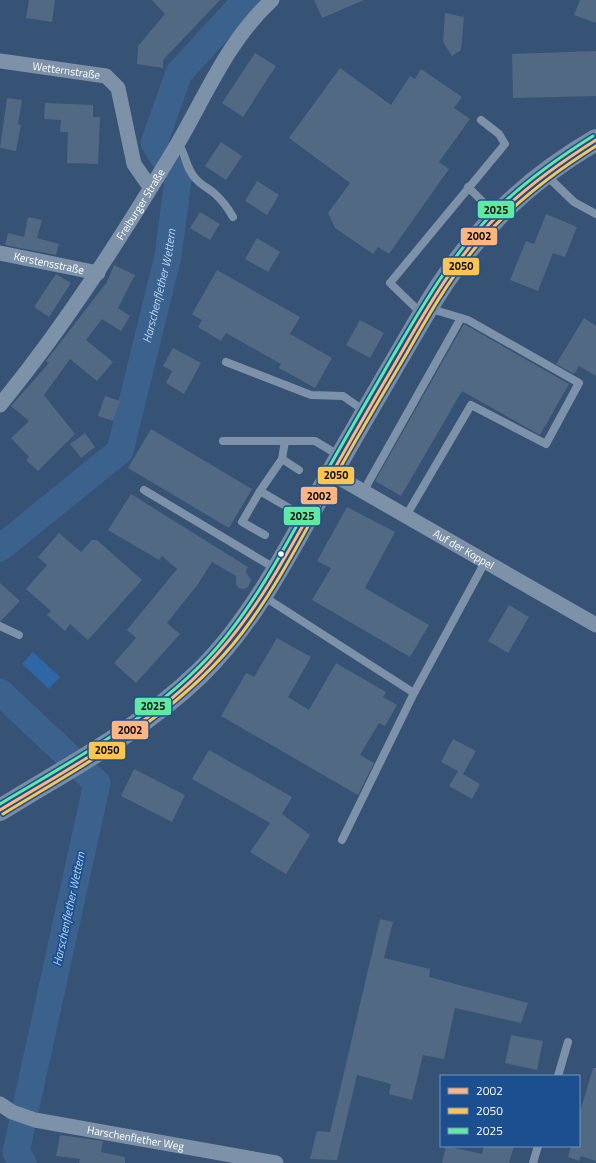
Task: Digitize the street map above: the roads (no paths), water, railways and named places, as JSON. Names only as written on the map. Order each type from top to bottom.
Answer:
[{"type":"main road","points":[[0,810],[135,727],[199,674],[227,642],[276,570],[439,287],[474,240],[496,216],[544,173],[596,140]]},
{"type":"street","name":"Freiburger Straße","points":[[0,405],[30,368],[98,273],[178,143],[231,47],[272,0]]},
{"type":"street","name":"Wetternstraße","points":[[0,61],[106,76],[118,88],[134,164],[150,187]]},
{"type":"street","name":"Kerstensstraße","points":[[0,253],[98,273]]},
{"type":"street","name":"Auf der Koppel","points":[[336,465],[363,492],[596,625]]},
{"type":"street","name":"Harschenflether Weg","points":[[6,1108],[35,1120],[276,1163]]},
{"type":"lane","points":[[406,516],[471,405],[546,444],[579,383],[468,320],[425,311],[390,283],[505,144],[499,134],[481,120]]},
{"type":"lane","points":[[178,143],[195,179],[226,204],[233,217]]},
{"type":"lane","points":[[544,173],[574,202],[596,214]]},
{"type":"lane","points":[[468,188],[496,216]]},
{"type":"lane","points":[[363,492],[461,318]]},
{"type":"lane","points":[[226,362],[311,395],[343,396],[367,412]]},
{"type":"lane","points":[[223,441],[315,441],[336,465]]},
{"type":"lane","points":[[265,535],[242,522],[260,491],[282,459],[285,441]]},
{"type":"lane","points":[[282,459],[299,470]]},
{"type":"lane","points":[[144,490],[276,570]]},
{"type":"lane","points":[[260,491],[306,518]]},
{"type":"lane","points":[[342,840],[414,693],[485,562]]},
{"type":"lane","points":[[260,595],[414,693]]},
{"type":"lane","points":[[0,626],[19,635]]},
{"type":"lane","points":[[558,1075],[568,1042]]},
{"type":"lane","points":[[533,1163],[538,1147]]},
{"type":"waterway","name":"Harschenflether Wettern","points":[[0,548],[120,451],[168,256],[178,180],[154,143],[179,73],[246,0]]},
{"type":"waterway","name":"Harschenflether Wettern","points":[[0,692],[97,783],[16,1152],[23,1163]]}]
